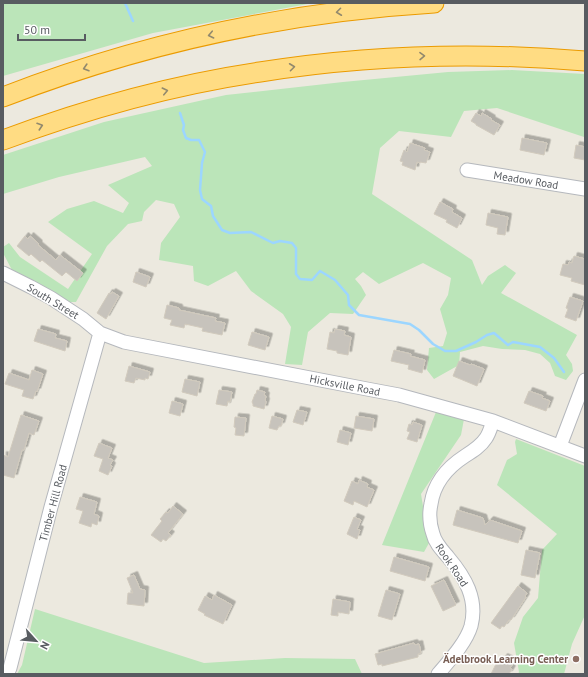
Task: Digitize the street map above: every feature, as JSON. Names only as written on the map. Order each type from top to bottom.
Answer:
[{"type":"highway","points":[[3,97],[112,60],[209,35],[311,16],[382,7],[434,3]]},
{"type":"highway","points":[[3,140],[64,118],[123,101],[193,84],[277,69],[364,60],[414,57],[497,56],[585,61]]},
{"type":"street","name":"Meadow Road","points":[[467,170],[585,189]]},
{"type":"street","name":"South Street","points":[[3,273],[31,286],[68,308],[100,333]]},
{"type":"street","name":"Hicksville Road","points":[[100,333],[124,342],[399,395],[493,422],[585,456]]},
{"type":"street","name":"Timber Hill Road","points":[[7,674],[14,656],[51,507],[100,333]]},
{"type":"street","points":[[560,446],[585,380]]},
{"type":"street","name":"Rook Road","points":[[438,674],[460,647],[470,627],[473,610],[471,594],[460,573],[439,546],[433,535],[430,522],[434,490],[443,475],[454,463],[478,447],[486,438],[493,422]]},
{"type":"green space","points":[[3,3],[313,3],[153,33],[3,76]]},
{"type":"green space","points":[[512,70],[585,74],[584,137],[497,108],[464,111],[451,137],[399,131],[380,148],[372,194],[472,260],[482,285],[488,276],[505,265],[516,273],[501,293],[577,335],[566,355],[572,364],[573,371],[566,380],[555,376],[550,363],[540,354],[525,350],[483,346],[460,352],[459,365],[434,379],[427,370],[429,348],[443,346],[447,333],[440,309],[448,295],[451,278],[423,263],[379,284],[363,272],[355,279],[366,295],[353,314],[330,313],[308,332],[302,365],[285,364],[291,327],[283,314],[251,291],[236,271],[208,286],[194,281],[193,266],[159,260],[161,243],[180,217],[174,204],[156,200],[144,212],[142,221],[128,224],[107,246],[76,302],[64,302],[12,270],[3,253],[3,247],[9,243],[20,257],[68,289],[92,254],[48,222],[67,209],[94,201],[123,213],[129,203],[108,185],[152,166],[145,157],[59,177],[3,194],[3,155],[104,122],[226,95],[448,72]]},
{"type":"green space","points":[[436,412],[464,419],[461,435],[421,494],[429,543],[424,552],[382,545]]},
{"type":"green space","points":[[516,439],[585,466],[585,615],[572,644],[564,674],[518,674],[519,672],[514,643],[523,617],[538,598],[542,550],[557,534],[497,485],[507,460],[517,454]]},
{"type":"green space","points":[[35,609],[204,663],[285,658],[355,659],[362,674],[17,674],[22,665]]},
{"type":"building","points":[[476,113],[481,116],[482,113],[500,125],[494,135],[471,121]]},
{"type":"building","points":[[522,138],[547,143],[544,155],[520,150]]},
{"type":"building","points":[[410,143],[425,148],[424,150],[430,152],[426,163],[417,162],[415,170],[402,165],[403,162],[400,161],[404,150],[407,152]]},
{"type":"building","points":[[576,145],[585,147],[585,160],[574,158]]},
{"type":"building","points":[[440,202],[453,209],[452,212],[462,218],[457,228],[446,222],[447,220],[434,214]]},
{"type":"building","points":[[488,213],[508,217],[505,235],[497,234],[498,228],[486,225]]},
{"type":"building","points":[[25,236],[28,239],[30,236],[56,260],[60,255],[83,273],[77,281],[66,272],[62,276],[42,260],[40,262],[31,254],[29,256],[17,246]]},
{"type":"building","points":[[574,256],[585,259],[585,285],[571,281],[572,278],[560,275],[563,264],[568,265],[569,262],[572,263]]},
{"type":"building","points":[[136,272],[150,277],[146,287],[133,282]]},
{"type":"building","points":[[112,292],[119,296],[106,319],[97,313],[109,293],[111,294]]},
{"type":"building","points":[[570,297],[583,301],[576,321],[565,317],[568,309],[566,308]]},
{"type":"building","points":[[167,305],[179,308],[179,310],[216,318],[215,321],[225,323],[222,335],[202,331],[203,328],[185,324],[184,328],[170,325],[172,320],[164,318]]},
{"type":"building","points":[[38,329],[56,334],[55,338],[67,341],[65,351],[34,341]]},
{"type":"building","points":[[335,329],[345,331],[344,335],[351,337],[348,355],[327,349],[330,332],[334,333]]},
{"type":"building","points":[[252,332],[269,337],[265,350],[248,345]]},
{"type":"building","points":[[394,350],[411,354],[410,356],[425,360],[422,373],[408,369],[409,365],[391,361]]},
{"type":"building","points":[[459,361],[484,369],[477,386],[453,376]]},
{"type":"building","points":[[129,366],[150,372],[148,379],[145,378],[145,380],[136,378],[134,383],[125,381]]},
{"type":"building","points":[[32,370],[43,374],[33,399],[22,396],[24,390],[5,384],[9,373],[29,380]]},
{"type":"building","points":[[185,379],[200,382],[197,396],[182,392]]},
{"type":"building","points":[[219,390],[232,392],[230,402],[228,401],[227,406],[216,404]]},
{"type":"building","points":[[257,390],[265,392],[264,395],[266,396],[266,402],[264,409],[253,406],[252,402]]},
{"type":"building","points":[[529,391],[543,396],[542,398],[550,401],[546,411],[524,403]]},
{"type":"building","points":[[172,401],[183,404],[180,416],[169,413]]},
{"type":"building","points":[[297,410],[307,412],[303,425],[293,422]]},
{"type":"building","points":[[21,415],[39,421],[34,435],[29,433],[24,450],[22,450],[14,478],[3,475],[3,455],[8,457]]},
{"type":"building","points":[[272,416],[283,419],[281,426],[279,426],[277,430],[269,428]]},
{"type":"building","points":[[356,416],[374,419],[372,431],[354,428]]},
{"type":"building","points":[[235,417],[246,418],[244,436],[235,435]]},
{"type":"building","points":[[413,422],[422,425],[417,442],[407,439],[410,432],[407,431],[409,424],[412,425]]},
{"type":"building","points":[[340,430],[351,433],[348,445],[337,442]]},
{"type":"building","points":[[99,443],[112,448],[108,458],[113,460],[110,465],[112,466],[108,475],[99,471],[103,459],[94,456]]},
{"type":"building","points":[[359,480],[368,484],[367,487],[374,490],[367,507],[354,501],[353,505],[344,501],[352,481],[358,484]]},
{"type":"building","points":[[80,497],[97,502],[94,514],[99,516],[97,525],[92,523],[91,527],[79,523],[83,511],[76,509]]},
{"type":"building","points":[[173,506],[183,514],[168,533],[171,535],[166,541],[163,539],[161,542],[151,535],[162,521],[160,519],[166,512],[168,513]]},
{"type":"building","points":[[457,510],[483,518],[485,525],[490,520],[522,531],[518,543],[453,525]]},
{"type":"building","points":[[354,517],[361,520],[357,529],[360,530],[357,539],[347,534]]},
{"type":"building","points":[[526,550],[540,553],[535,578],[521,575]]},
{"type":"building","points":[[394,557],[429,567],[425,581],[390,571]]},
{"type":"building","points":[[134,575],[140,589],[145,590],[144,606],[127,604],[128,593],[133,593],[127,578]]},
{"type":"building","points":[[444,580],[456,605],[443,611],[431,586]]},
{"type":"building","points":[[518,586],[527,593],[525,596],[526,597],[511,620],[509,620],[504,627],[502,626],[500,629],[491,623]]},
{"type":"building","points":[[386,590],[400,594],[392,620],[378,616]]},
{"type":"building","points":[[214,595],[232,605],[223,624],[204,615],[205,614],[198,610],[205,596],[212,600]]},
{"type":"building","points":[[333,599],[350,602],[349,614],[338,612],[338,616],[331,615]]},
{"type":"building","points":[[414,643],[415,645],[419,644],[421,653],[418,654],[418,657],[382,666],[382,664],[378,665],[375,654]]},
{"type":"building","points":[[504,657],[514,662],[510,668],[512,669],[509,674],[491,674],[496,664],[498,665]]},
{"type":"waterway","points":[[125,3],[133,21]]},
{"type":"waterway","points":[[180,113],[186,138],[191,140],[199,140],[205,152],[202,163],[200,190],[202,199],[211,206],[213,216],[222,230],[230,233],[251,232],[273,243],[280,241],[292,243],[296,248],[296,274],[300,279],[312,280],[320,271],[335,280],[348,295],[349,305],[359,315],[410,324],[419,330],[433,344],[445,351],[456,351],[494,333],[508,345],[513,342],[540,347],[554,358],[564,372]]},
{"type":"place","name":"Ädelbrook Learning Center","points":[[576,659]]}]
